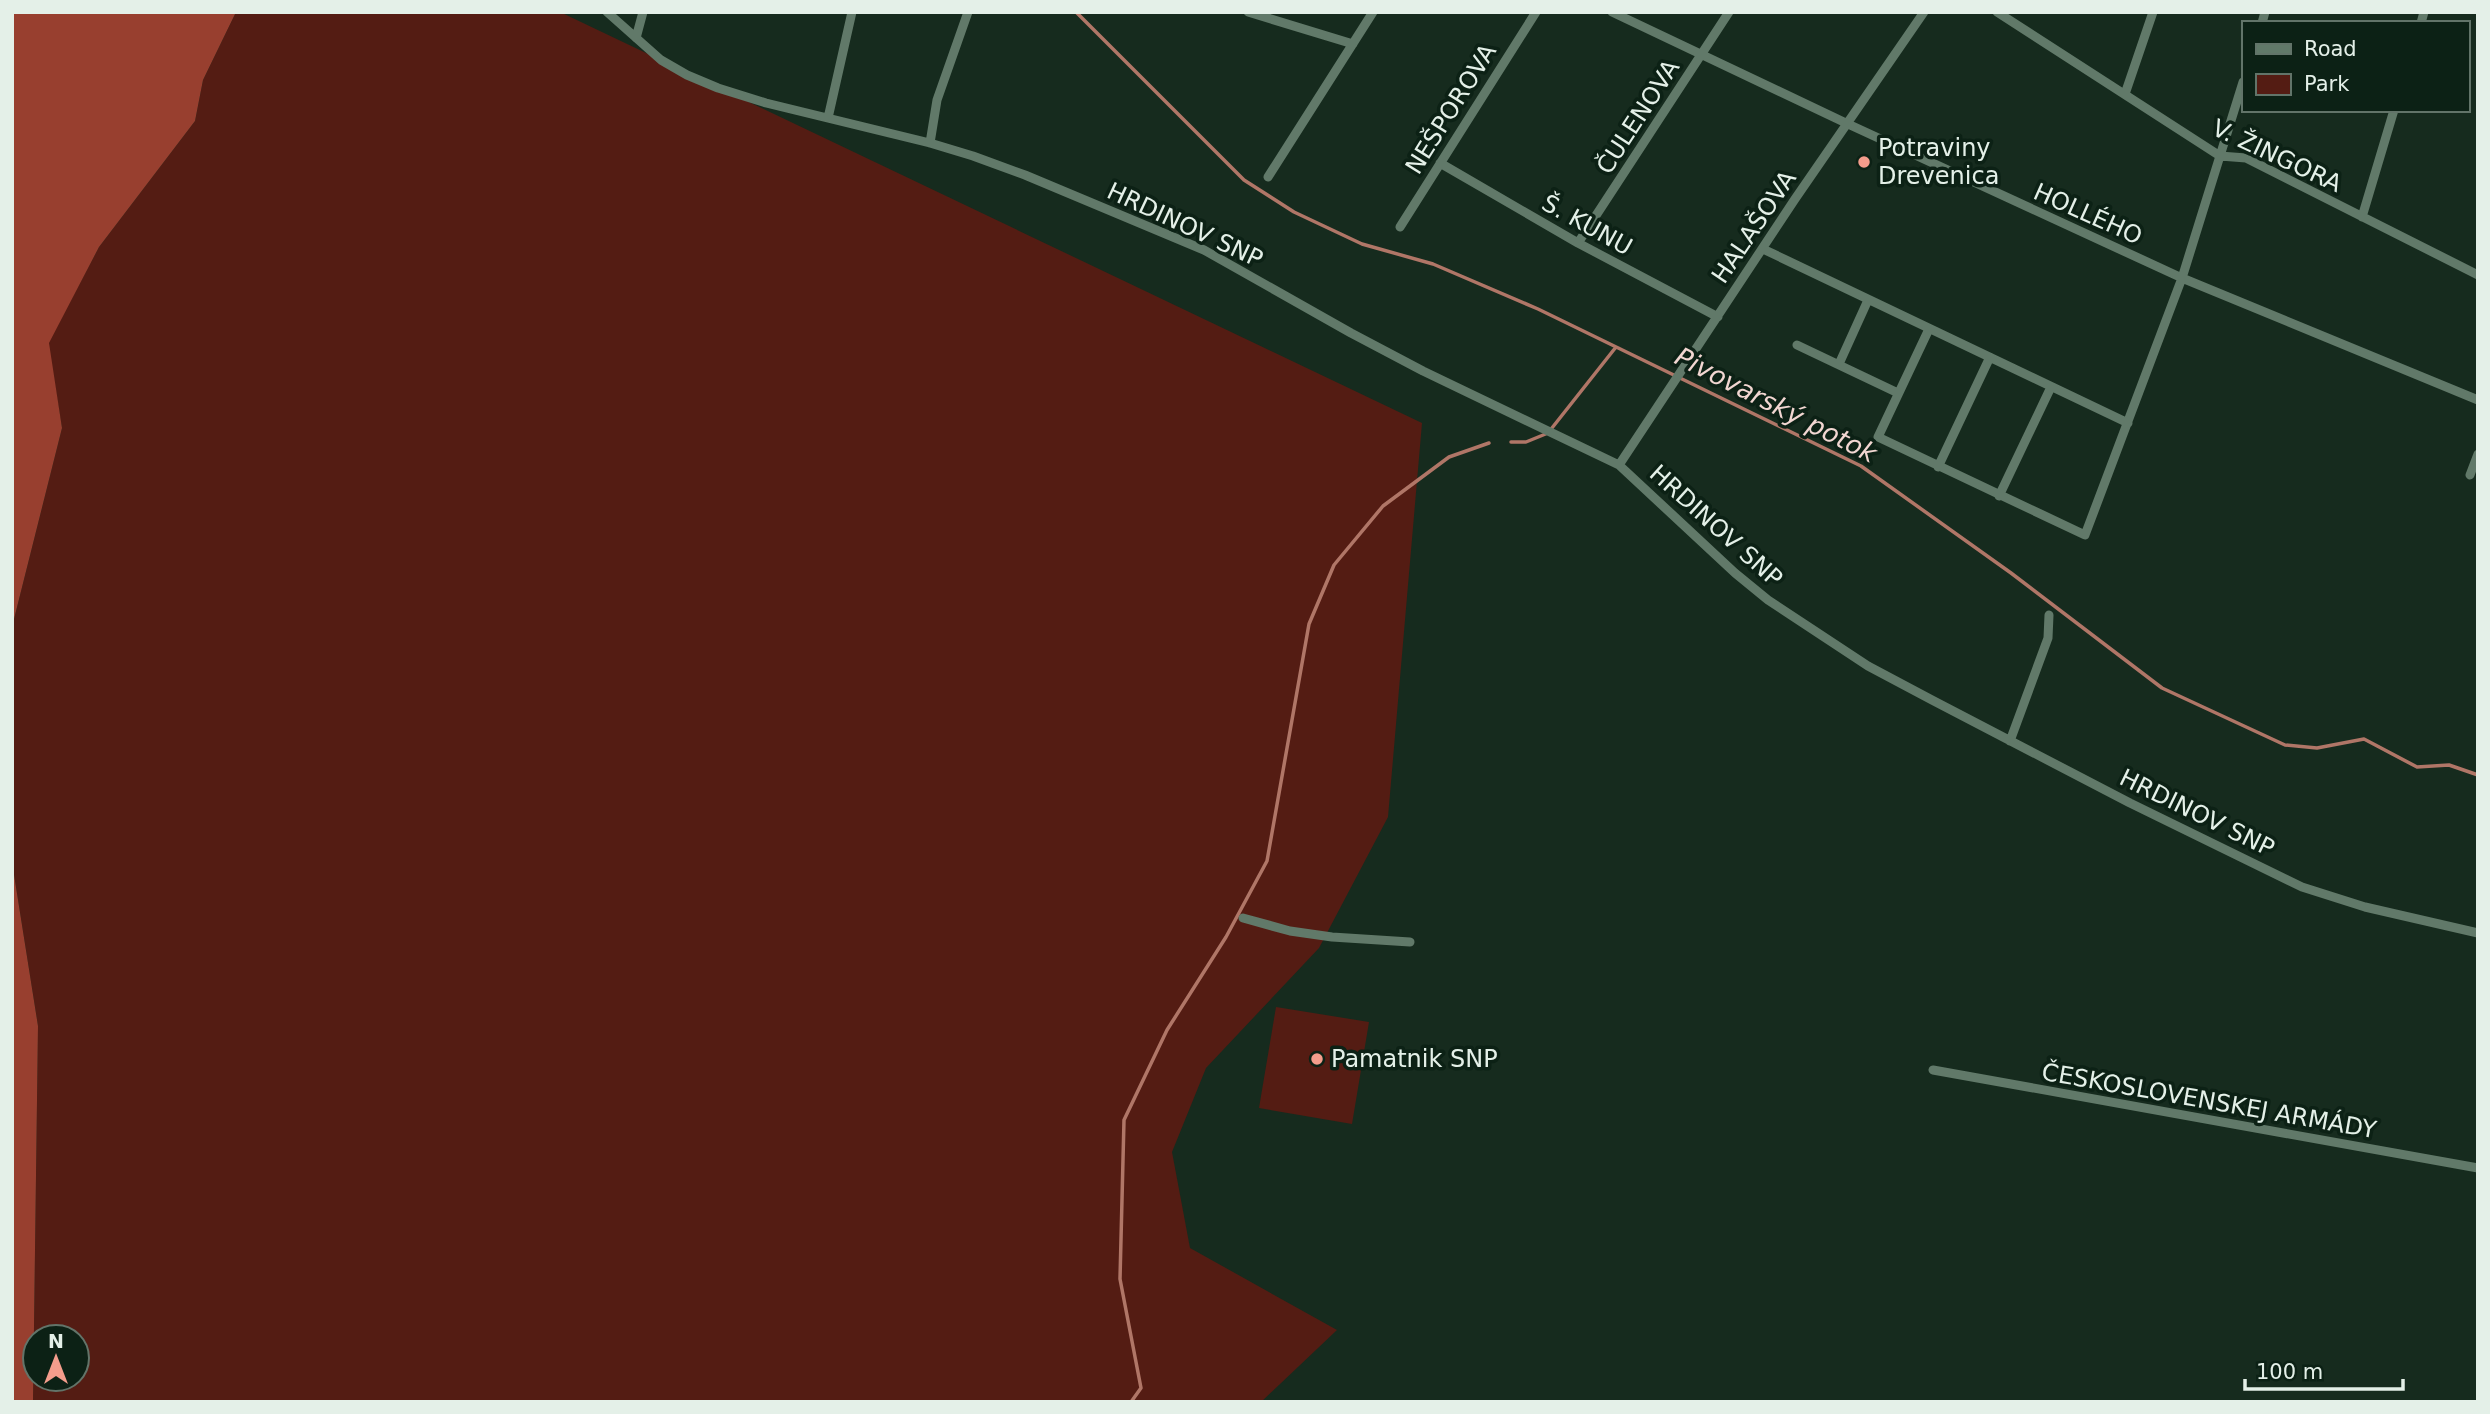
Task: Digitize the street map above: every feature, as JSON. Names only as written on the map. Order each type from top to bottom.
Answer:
[{"type":"street","name":"HRDINOV SNP","points":[[607,12],[661,60],[697,80],[766,103],[930,143],[1025,175],[1205,250],[1363,340],[1619,465],[1735,573],[1768,600],[1868,666],[2010,741],[2302,887],[2365,907],[2478,933]]},
{"type":"street","points":[[636,38],[643,12]]},
{"type":"street","points":[[828,118],[852,12]]},
{"type":"street","points":[[930,143],[937,100],[968,12]]},
{"type":"street","points":[[1248,12],[1353,44]]},
{"type":"street","points":[[1268,177],[1373,12]]},
{"type":"street","name":"NEŠPOROVA","points":[[1400,227],[1536,12]]},
{"type":"street","name":"HOLLÉHO","points":[[1612,12],[2182,278],[2478,400]]},
{"type":"street","name":"ČULENOVA","points":[[1578,243],[1729,12]]},
{"type":"street","name":"HALAŠOVA","points":[[1619,465],[1924,12]]},
{"type":"street","name":"V. ŽINGORA","points":[[1997,12],[2220,156],[2246,158],[2478,275]]},
{"type":"street","points":[[2125,94],[2153,12]]},
{"type":"street","points":[[1930,329],[1878,438],[2085,535],[2182,278],[2242,85]]},
{"type":"street","points":[[2362,217],[2393,112]]},
{"type":"street","name":"Š. KUNU","points":[[1440,163],[1578,243],[1718,317]]},
{"type":"street","points":[[1763,249],[2128,422]]},
{"type":"street","points":[[1839,364],[1868,300]]},
{"type":"street","points":[[1797,345],[1898,393]]},
{"type":"street","points":[[1938,467],[1990,357]]},
{"type":"street","points":[[1999,496],[2051,387]]},
{"type":"street","points":[[2470,475],[2478,454]]},
{"type":"street","points":[[2010,741],[2048,638],[2049,615]]},
{"type":"street","points":[[1243,918],[1290,931],[1332,937],[1410,942]]},
{"type":"street","name":"ČESKOSLOVENSKEJ ARMÁDY","points":[[1933,1070],[2478,1168]]},
{"type":"green space","points":[[236,12],[560,12],[1422,423],[1388,817],[1319,948],[1206,1068],[1172,1152],[1190,1248],[1337,1330],[1261,1402],[33,1402],[33,1393],[91,1393],[91,1323],[34,1323],[38,1026],[12,862],[12,627],[62,428],[48,343],[99,247],[195,121],[203,80]]},
{"type":"green space","points":[[1276,1007],[1369,1022],[1352,1124],[1259,1108]]},
{"type":"shaded area","points":[[12,12],[236,12],[203,80],[195,121],[99,247],[49,343],[62,428],[12,627]]},
{"type":"shaded area","points":[[12,862],[38,1026],[34,1323],[21,1323],[21,1393],[33,1393],[33,1402],[12,1402]]},
{"type":"waterway","name":"Pivovarský potok","points":[[1076,12],[1244,180],[1294,212],[1362,244],[1433,264],[1538,309],[1861,466],[2011,573],[2162,688],[2285,745],[2317,748],[2364,739],[2417,767],[2449,765],[2478,775]]},
{"type":"waterway","points":[[1511,442],[1526,442],[1548,433],[1616,347]]},
{"type":"waterway","points":[[1131,1402],[1141,1388],[1120,1279],[1124,1120],[1167,1030],[1226,937],[1267,861],[1309,624],[1334,565],[1383,506],[1449,457],[1489,443]]},
{"type":"place","name":"Potraviny Drevenica","points":[[1864,162]]},
{"type":"place","name":"Pamatnik SNP","points":[[1317,1059]]}]
